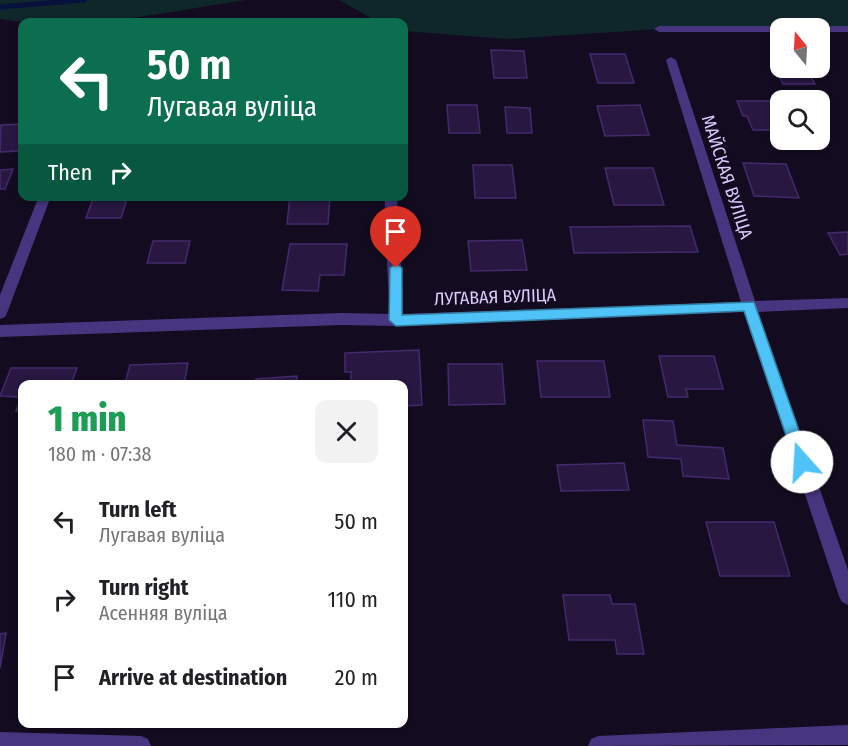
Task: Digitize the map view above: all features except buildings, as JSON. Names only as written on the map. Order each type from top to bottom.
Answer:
[{"type":"street","points":[[659,28],[770,29]]},
{"type":"street","points":[[830,29],[848,29]]},
{"type":"street","name":"МАЙСКАЯ ВУЛІЦА","points":[[671,60],[749,305],[848,596]]},
{"type":"street","points":[[0,313],[43,201]]},
{"type":"street","points":[[391,201],[396,268],[396,320]]},
{"type":"street","name":"ЛУГАВАЯ ВУЛІЦА","points":[[0,331],[342,319],[396,320],[848,303]]},
{"type":"street","points":[[598,746],[848,735]]},
{"type":"street","points":[[0,742],[141,746]]},
{"type":"green space","points":[[0,0],[246,0],[132,18],[18,18],[18,21],[0,19]]},
{"type":"green space","points":[[339,0],[848,0],[848,26],[830,26],[830,18],[770,18],[770,27],[659,29],[507,39],[408,31],[408,18],[371,18]]},
{"type":"waterway","points":[[0,7],[84,0]]},
{"type":"route","points":[[396,268],[396,320],[749,305],[802,462]]}]
